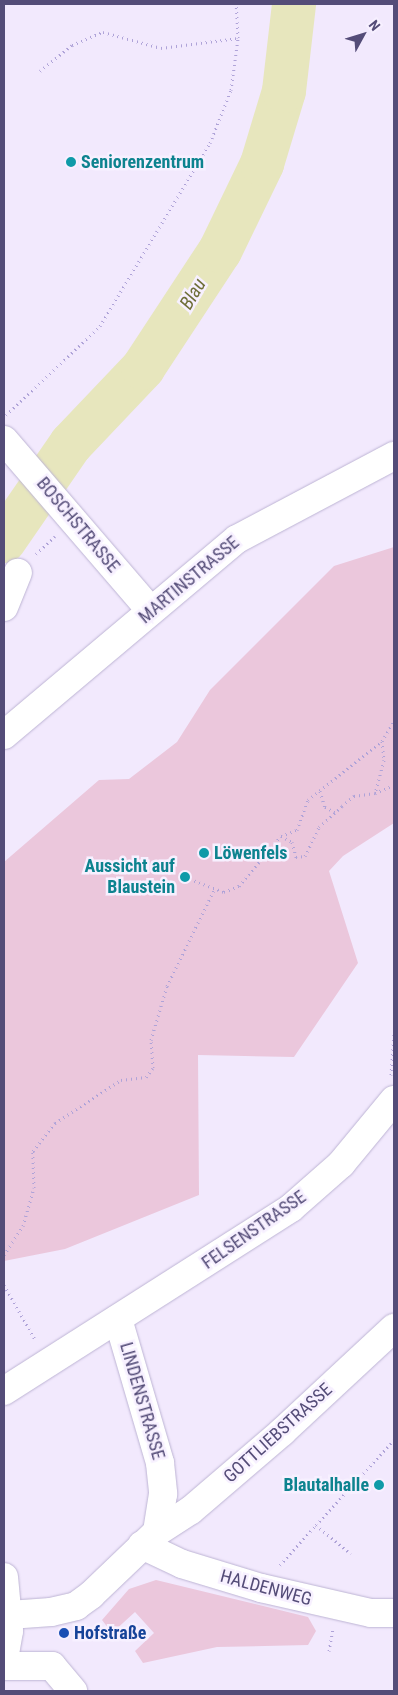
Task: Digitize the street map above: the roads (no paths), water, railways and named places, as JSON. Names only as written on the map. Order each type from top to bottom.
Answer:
[{"type":"street","name":"BOSCHSTRASSE","points":[[6,442],[65,507],[151,611]]},
{"type":"street","name":"MARTINSTRASSE","points":[[4,735],[151,611],[266,520],[394,456]]},
{"type":"street","points":[[4,607],[18,573]]},
{"type":"street","name":"FELSENSTRASSE","points":[[118,1318],[291,1208],[341,1164],[391,1104]]},
{"type":"street","points":[[4,1391],[47,1361],[118,1318]]},
{"type":"street","name":"LINDENSTRASSE","points":[[118,1318],[160,1463],[163,1494],[150,1539]]},
{"type":"street","name":"GOTTLIEBSTRASSE","points":[[150,1539],[191,1510],[282,1432],[394,1328]]},
{"type":"street","points":[[9,1615],[76,1606],[150,1539]]},
{"type":"street","name":"HALDENWEG","points":[[150,1539],[182,1564],[261,1588],[371,1613],[394,1612]]},
{"type":"street","points":[[4,1577],[9,1615],[4,1658]]},
{"type":"street","points":[[4,1666],[52,1666],[76,1689]]},
{"type":"waterway","name":"Blau","points":[[4,541],[71,444],[143,368],[220,251],[262,164],[284,91],[294,4]]},
{"type":"place","name":"Seniorenzentrum","points":[[71,162]]},
{"type":"place","name":"Löwenfels","points":[[204,853]]},
{"type":"place","name":"Aussicht auf Blaustein","points":[[185,877]]},
{"type":"place","name":"Blautalhalle","points":[[379,1485]]},
{"type":"place","name":"Hofstraße","points":[[64,1633]]}]
